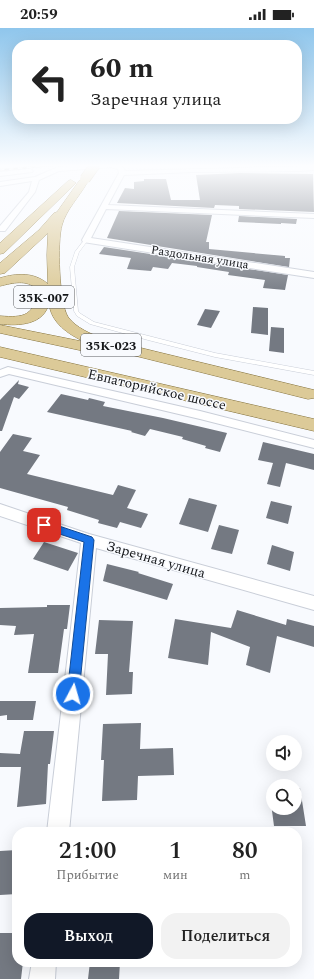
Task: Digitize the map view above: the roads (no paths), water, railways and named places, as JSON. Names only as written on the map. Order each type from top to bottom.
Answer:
[{"type":"main road","points":[[0,231],[39,209]]},
{"type":"main road","points":[[0,250],[43,209]]},
{"type":"main road","name":"35К-023","points":[[0,256],[51,209]]},
{"type":"main road","points":[[0,270],[43,232],[62,209]]},
{"type":"main road","name":"35К-023","points":[[63,209],[56,226],[53,240],[57,310],[61,319],[79,334],[99,342],[311,394]]},
{"type":"main road","name":"35К-007","points":[[0,282],[16,278],[24,278],[36,280],[44,288],[42,308],[33,316],[23,320],[0,320]]},
{"type":"main road","name":"Евпаторийское шоссе","points":[[0,329],[311,394]]},
{"type":"main road","name":"Евпаторийское шоссе","points":[[0,352],[314,425]]},
{"type":"main road","points":[[0,367],[18,364],[53,365]]},
{"type":"street","points":[[0,231],[18,209]]},
{"type":"street","points":[[86,240],[102,209]]},
{"type":"street","points":[[139,209],[314,216]]},
{"type":"street","name":"Раздольная улица","points":[[86,240],[314,275]]},
{"type":"street","points":[[0,374],[8,370],[200,415],[314,444]]},
{"type":"street","name":"Заречная улица","points":[[0,510],[89,540],[314,603]]},
{"type":"street","points":[[59,827],[89,540]]},
{"type":"street","points":[[42,979],[43,967]]},
{"type":"lane","points":[[86,240],[77,252],[72,267],[76,311],[78,315],[84,319],[105,327],[215,355],[314,373]]}]
